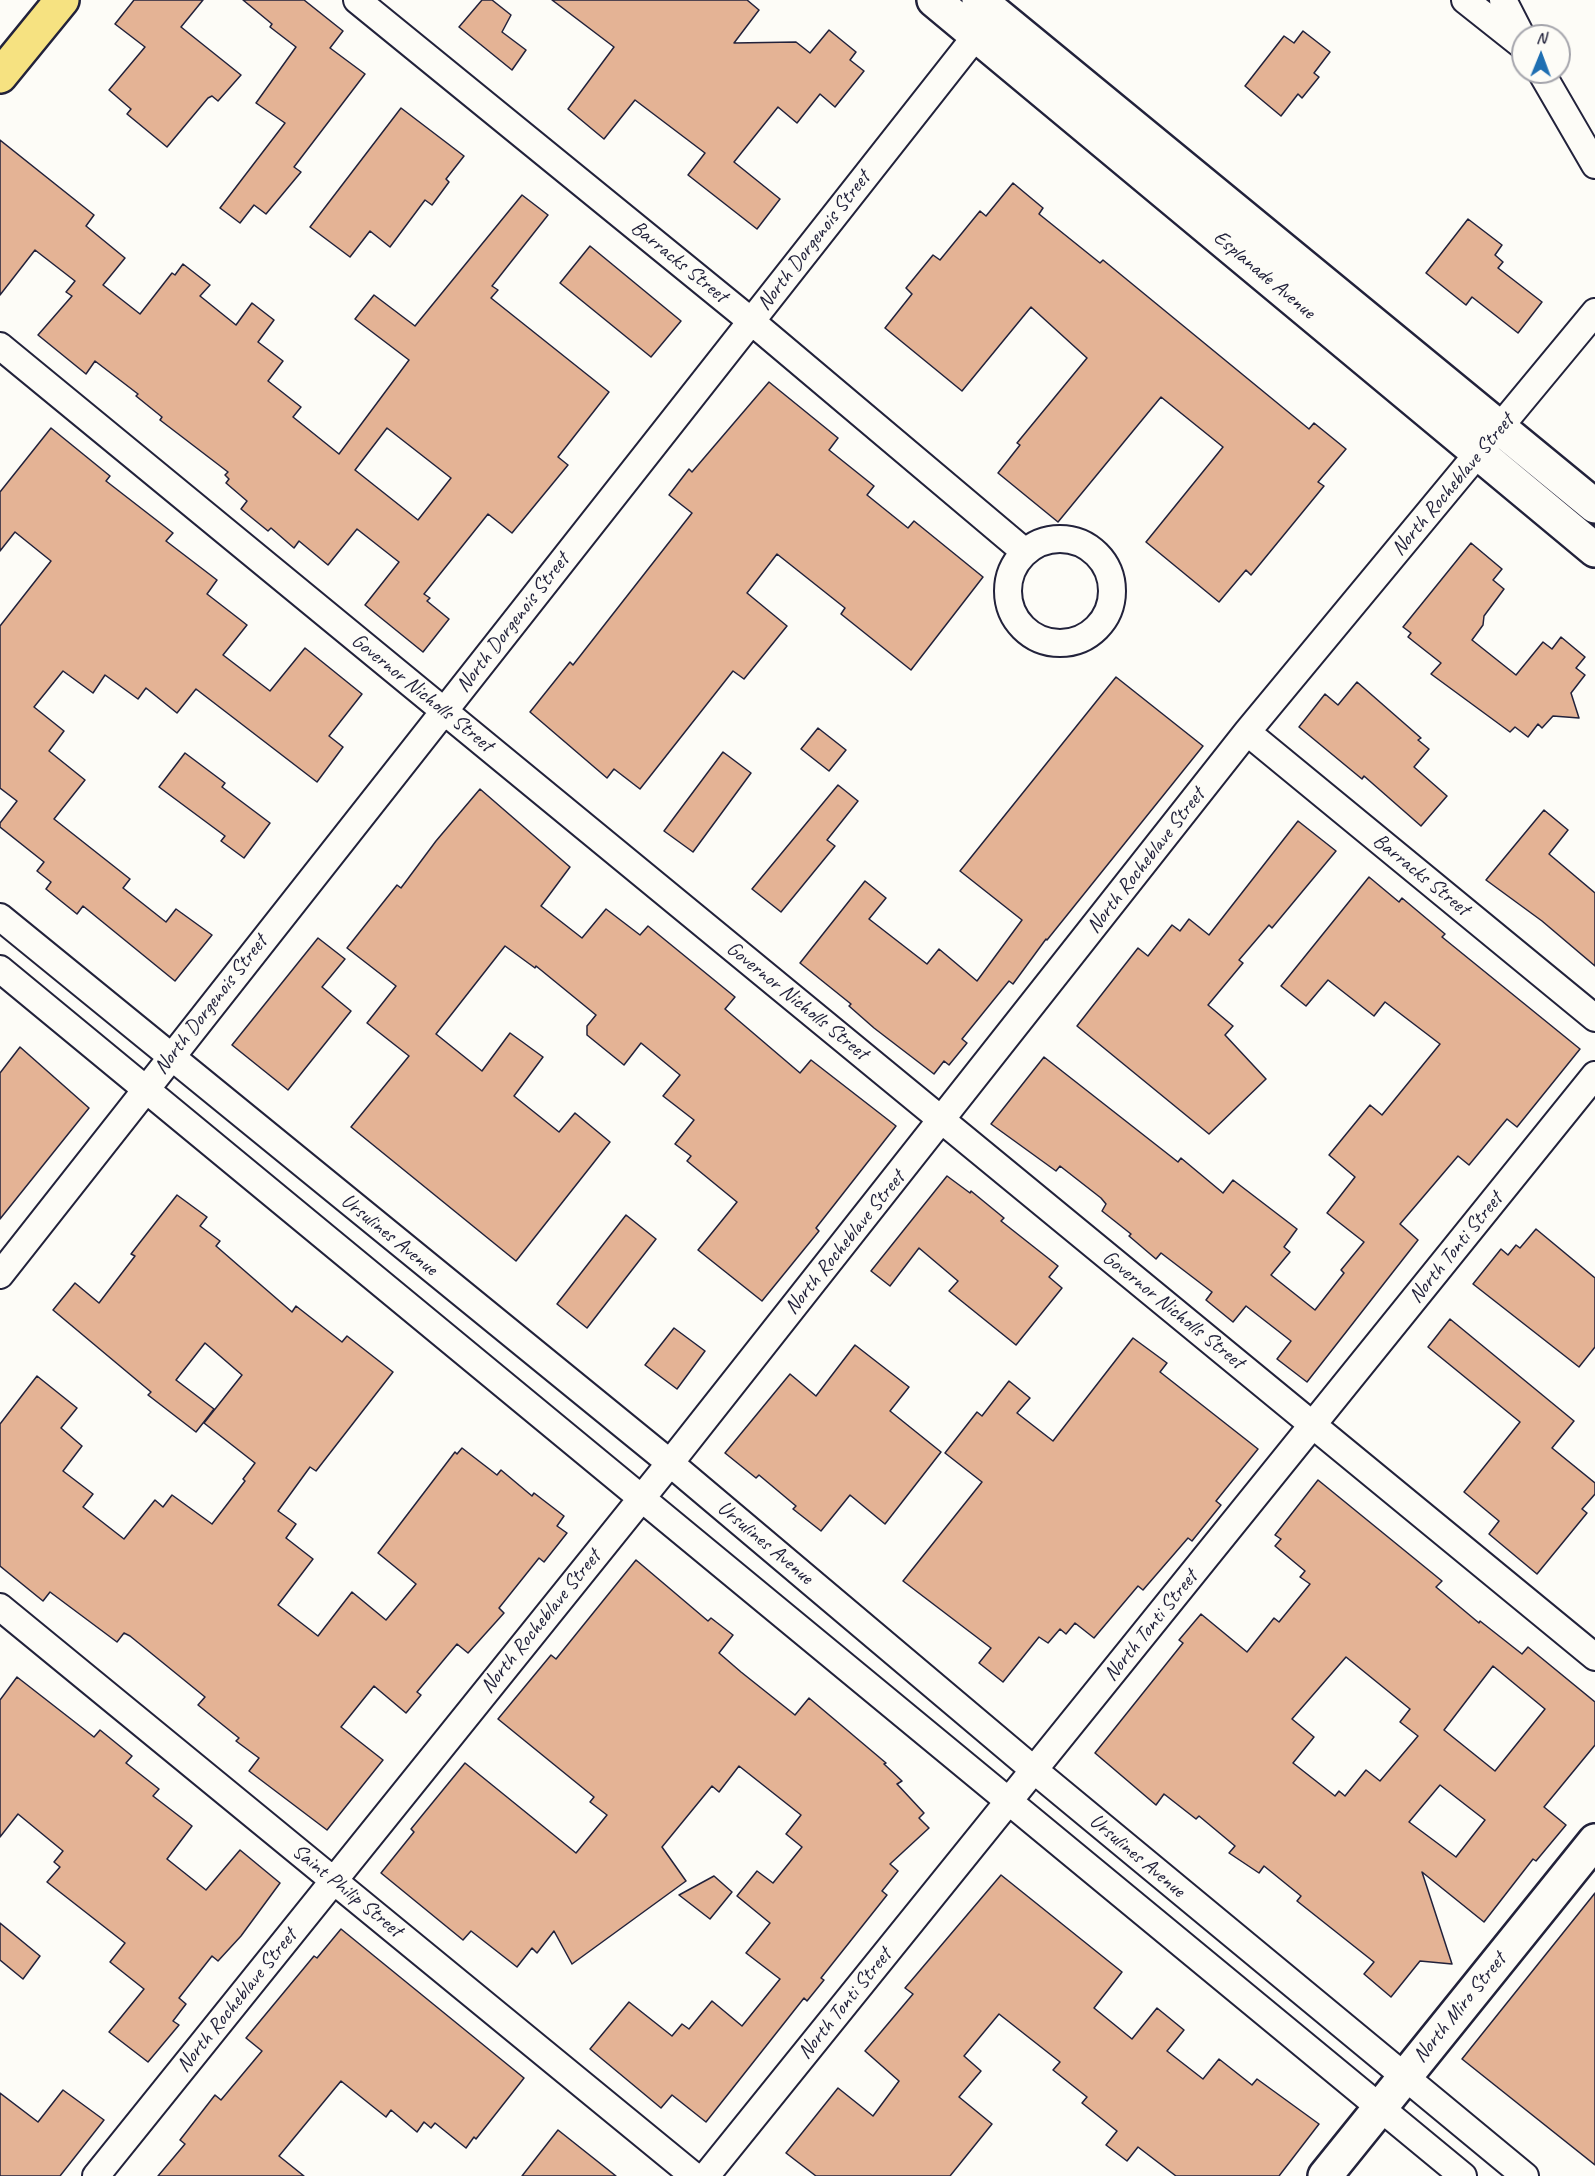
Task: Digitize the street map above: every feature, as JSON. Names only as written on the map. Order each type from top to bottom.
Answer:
[{"type":"main road","points":[[0,76],[62,0]]},
{"type":"street","name":"Barracks Street","points":[[357,0],[751,321],[1025,552]]},
{"type":"street","name":"Esplanade Avenue","points":[[934,0],[988,12],[1595,506]]},
{"type":"street","points":[[1465,0],[1511,36]]},
{"type":"street","points":[[1503,0],[1515,24]]},
{"type":"street","name":"North Dorgenois Street","points":[[0,1275],[751,321],[988,12]]},
{"type":"street","name":"Esplanade Avenue","points":[[988,12],[1479,453],[1595,550]]},
{"type":"street","points":[[1548,84],[1595,165]]},
{"type":"street","name":"North Rocheblave Street","points":[[96,2176],[670,1463],[1247,732],[1501,429],[1595,312]]},
{"type":"street","name":"Governor Nicholls Street","points":[[0,346],[1595,1657]]},
{"type":"street","points":[[1058,539],[1075,542],[1092,550],[1107,572],[1112,597],[1106,615],[1095,629],[1081,639],[1065,643],[1048,642],[1033,636],[1020,626],[1012,612],[1008,597],[1008,580],[1014,565],[1025,552],[1040,543],[1058,539]]},
{"type":"street","name":"Barracks Street","points":[[1247,732],[1595,1018]]},
{"type":"street","name":"Ursulines Avenue","points":[[0,917],[670,1463],[1034,1770],[1524,2176]]},
{"type":"street","name":"Ursulines Avenue","points":[[0,969],[1008,1803],[1463,2176]]},
{"type":"street","name":"North Tonti Street","points":[[706,2176],[1595,1076]]},
{"type":"street","name":"Saint Philip Street","points":[[0,1607],[694,2176]]},
{"type":"street","name":"North Miro Street","points":[[1325,2176],[1595,1841]]},
{"type":"building","points":[[134,0],[203,0],[181,27],[241,75],[218,101],[212,96],[208,98],[167,147],[127,114],[131,109],[109,90],[145,47],[115,24]]},
{"type":"building","points":[[243,0],[304,0],[343,31],[330,48],[365,74],[294,167],[301,172],[266,214],[254,205],[240,223],[220,208],[285,123],[256,103],[296,47],[270,27],[272,24]]},
{"type":"building","points":[[482,0],[492,0],[511,15],[502,32],[526,50],[512,70],[459,27]]},
{"type":"building","points":[[552,0],[747,0],[759,10],[734,43],[796,42],[810,53],[829,30],[856,52],[850,60],[864,71],[835,107],[820,94],[797,123],[778,107],[734,162],[780,199],[757,229],[688,175],[705,153],[635,100],[604,139],[568,109],[614,47]]},
{"type":"building","points":[[1303,31],[1330,52],[1314,73],[1319,77],[1302,98],[1298,94],[1281,116],[1245,86],[1284,36],[1294,43]]},
{"type":"building","points":[[401,108],[464,156],[446,179],[449,182],[432,205],[425,200],[390,247],[370,231],[350,257],[310,227]]},
{"type":"building","points":[[0,140],[94,215],[86,226],[125,258],[103,285],[140,314],[172,273],[175,275],[183,264],[210,285],[200,296],[236,325],[252,303],[274,320],[258,342],[283,361],[268,381],[301,407],[293,417],[339,454],[409,360],[355,319],[374,295],[415,326],[522,195],[548,215],[492,286],[498,290],[491,298],[609,392],[558,457],[568,465],[512,533],[488,514],[424,594],[430,598],[427,601],[449,619],[423,652],[365,605],[399,562],[357,529],[328,565],[299,541],[294,548],[271,528],[268,531],[241,509],[247,501],[226,483],[229,479],[225,475],[228,472],[160,420],[162,417],[136,396],[138,394],[95,361],[86,374],[38,335],[72,296],[66,292],[75,281],[35,250],[0,295]],"holes":[[[387,428],[451,478],[418,520],[355,470]]]},
{"type":"building","points":[[1013,183],[1043,208],[1039,214],[1100,263],[1103,260],[1309,429],[1314,423],[1346,449],[1318,482],[1324,486],[1251,575],[1246,570],[1219,602],[1146,542],[1223,447],[1161,397],[1058,522],[998,473],[1020,445],[1017,443],[1087,358],[1031,307],[962,391],[885,328],[912,294],[906,288],[933,255],[940,260],[980,211],[986,216]]},
{"type":"building","points":[[1468,219],[1502,245],[1495,255],[1503,262],[1498,268],[1542,302],[1518,333],[1472,297],[1466,305],[1426,273]]},
{"type":"building","points":[[590,246],[681,321],[651,357],[560,283]]},
{"type":"building","points":[[769,382],[838,438],[829,450],[874,486],[867,495],[908,528],[914,521],[983,577],[911,670],[841,614],[845,608],[777,554],[747,593],[787,626],[744,679],[733,671],[640,789],[614,769],[607,778],[530,712],[570,662],[573,665],[692,513],[669,495],[689,469],[692,472]]},
{"type":"building","points":[[51,428],[110,476],[106,481],[173,533],[166,541],[217,580],[207,594],[247,625],[223,655],[270,691],[305,648],[362,694],[329,736],[343,747],[317,782],[196,689],[177,713],[146,688],[138,699],[105,675],[93,693],[63,671],[34,707],[64,731],[49,751],[85,780],[54,819],[130,879],[123,888],[166,922],[176,909],[212,935],[175,981],[83,906],[77,914],[46,889],[51,882],[37,871],[44,862],[0,827],[0,823],[17,801],[0,788],[0,626],[51,561],[15,532],[0,551],[0,492]]},
{"type":"building","points":[[1471,543],[1502,569],[1493,580],[1504,589],[1484,616],[1483,625],[1472,640],[1516,675],[1543,642],[1552,649],[1561,637],[1585,657],[1576,668],[1585,675],[1571,693],[1579,718],[1553,716],[1542,728],[1538,724],[1528,737],[1515,727],[1510,732],[1431,674],[1441,663],[1408,637],[1411,633],[1403,627]]},
{"type":"building","points":[[1116,677],[1203,746],[1046,939],[1013,984],[1009,981],[962,1039],[967,1043],[949,1065],[944,1061],[934,1074],[874,1028],[849,1006],[851,1004],[800,963],[865,881],[886,898],[869,919],[927,964],[939,949],[977,981],[1022,920],[960,871]]},
{"type":"building","points":[[1357,682],[1421,738],[1418,740],[1429,749],[1414,767],[1447,796],[1421,826],[1364,776],[1362,779],[1299,727],[1325,694],[1338,705]]},
{"type":"building","points":[[818,728],[846,750],[829,771],[801,749]]},
{"type":"building","points":[[723,752],[751,773],[693,852],[664,831]]},
{"type":"building","points":[[185,753],[225,783],[222,787],[270,823],[244,858],[221,841],[225,836],[159,787]]},
{"type":"building","points":[[838,785],[858,801],[827,840],[835,846],[781,912],[752,889]]},
{"type":"building","points":[[480,789],[570,867],[541,906],[582,938],[606,909],[640,935],[648,926],[735,997],[725,1009],[800,1073],[811,1060],[896,1126],[816,1228],[819,1231],[762,1301],[698,1250],[737,1202],[687,1161],[691,1156],[675,1144],[694,1120],[663,1096],[680,1075],[641,1043],[624,1065],[587,1035],[587,1026],[596,1015],[536,966],[535,968],[505,946],[436,1034],[482,1071],[510,1033],[543,1057],[514,1096],[559,1132],[575,1113],[610,1142],[516,1261],[351,1127],[409,1056],[367,1023],[396,986],[347,948],[397,885],[401,888],[436,841]]},
{"type":"building","points":[[1544,810],[1568,830],[1549,854],[1595,893],[1595,966],[1542,921],[1486,880]]},
{"type":"building","points":[[1298,821],[1336,851],[1272,928],[1269,925],[1239,960],[1243,963],[1208,1005],[1233,1026],[1225,1035],[1266,1079],[1209,1134],[1077,1026],[1138,948],[1148,956],[1172,925],[1180,931],[1189,919],[1209,935]]},
{"type":"building","points":[[1369,877],[1399,902],[1402,898],[1445,934],[1442,937],[1580,1049],[1517,1127],[1507,1119],[1469,1165],[1458,1156],[1400,1224],[1418,1240],[1307,1382],[1277,1359],[1291,1341],[1246,1306],[1233,1322],[1206,1300],[1212,1292],[1161,1253],[1156,1259],[1129,1236],[1131,1234],[1102,1211],[1106,1204],[1101,1198],[1060,1166],[1056,1171],[991,1124],[1044,1057],[1178,1162],[1181,1158],[1223,1193],[1233,1180],[1297,1229],[1284,1247],[1290,1252],[1271,1275],[1315,1310],[1344,1273],[1341,1270],[1364,1242],[1327,1213],[1355,1177],[1329,1155],[1370,1105],[1382,1115],[1440,1044],[1385,1002],[1374,1016],[1328,980],[1306,1006],[1281,986]]},
{"type":"building","points":[[318,938],[345,959],[322,987],[351,1011],[288,1090],[232,1045]]},
{"type":"building","points":[[20,1047],[89,1108],[0,1219],[0,1073]]},
{"type":"building","points":[[947,1176],[970,1193],[971,1191],[1004,1218],[1001,1221],[1058,1266],[1049,1277],[1062,1288],[1016,1345],[949,1291],[958,1281],[919,1248],[890,1286],[871,1271]]},
{"type":"building","points":[[177,1195],[207,1217],[200,1226],[220,1241],[216,1246],[292,1312],[296,1306],[342,1342],[347,1336],[393,1372],[316,1471],[310,1467],[278,1511],[296,1524],[286,1538],[313,1559],[278,1605],[318,1636],[352,1592],[386,1620],[416,1584],[378,1553],[455,1452],[457,1454],[462,1448],[497,1475],[501,1470],[532,1496],[534,1493],[564,1516],[557,1526],[567,1533],[544,1562],[539,1558],[499,1608],[504,1613],[468,1653],[457,1644],[417,1692],[421,1695],[406,1713],[374,1686],[341,1727],[383,1760],[327,1830],[249,1771],[259,1758],[236,1741],[239,1738],[198,1705],[205,1697],[130,1636],[124,1633],[117,1642],[50,1592],[43,1601],[0,1566],[0,1424],[37,1376],[77,1408],[61,1428],[82,1446],[63,1471],[93,1494],[83,1507],[124,1539],[155,1500],[163,1507],[172,1495],[212,1524],[245,1481],[243,1479],[255,1463],[204,1423],[242,1375],[205,1343],[176,1380],[214,1409],[196,1432],[148,1395],[151,1392],[53,1310],[75,1283],[99,1303],[135,1256],[131,1254]]},
{"type":"building","points":[[626,1215],[656,1239],[587,1328],[557,1304]]},
{"type":"building","points":[[1536,1229],[1595,1278],[1595,1347],[1579,1367],[1473,1284],[1501,1249],[1508,1255],[1516,1245],[1520,1248]]},
{"type":"building","points":[[1450,1319],[1574,1421],[1552,1448],[1595,1483],[1595,1494],[1582,1509],[1587,1513],[1537,1574],[1489,1534],[1499,1521],[1464,1492],[1520,1422],[1428,1347]]},
{"type":"building","points":[[674,1328],[705,1351],[677,1389],[645,1365]]},
{"type":"building","points":[[1133,1338],[1167,1363],[1160,1372],[1258,1449],[1216,1501],[1221,1505],[1192,1541],[1188,1538],[1143,1590],[1138,1586],[1094,1638],[1075,1623],[1066,1634],[1060,1629],[1048,1643],[1039,1637],[1003,1682],[979,1663],[991,1648],[903,1581],[982,1482],[945,1453],[977,1412],[982,1416],[1009,1381],[1030,1398],[1017,1413],[1053,1441]]},
{"type":"building","points":[[855,1345],[909,1387],[890,1411],[941,1452],[885,1524],[850,1495],[821,1531],[793,1509],[796,1506],[759,1475],[756,1478],[725,1453],[790,1374],[816,1396]]},
{"type":"building","points":[[1318,1480],[1442,1581],[1436,1587],[1479,1623],[1480,1621],[1522,1654],[1528,1647],[1595,1702],[1595,1745],[1544,1807],[1566,1825],[1536,1861],[1533,1859],[1484,1922],[1422,1872],[1452,1964],[1420,1961],[1391,1997],[1364,1974],[1374,1962],[1297,1901],[1301,1896],[1264,1866],[1259,1873],[1229,1853],[1235,1846],[1199,1816],[1196,1819],[1164,1794],[1156,1805],[1095,1753],[1183,1643],[1179,1640],[1201,1614],[1247,1652],[1274,1618],[1279,1622],[1310,1584],[1300,1577],[1305,1571],[1275,1546],[1281,1539],[1275,1535]],"holes":[[[1346,1657],[1410,1709],[1400,1722],[1418,1736],[1380,1781],[1366,1770],[1345,1796],[1339,1791],[1335,1796],[1293,1763],[1314,1737],[1292,1719]],[[1493,1666],[1545,1709],[1495,1771],[1444,1730]],[[1440,1785],[1485,1820],[1456,1857],[1409,1822]]]},
{"type":"building","points":[[636,1560],[708,1621],[711,1618],[733,1635],[719,1653],[741,1672],[795,1715],[809,1698],[886,1763],[884,1764],[902,1781],[897,1784],[924,1813],[919,1818],[929,1828],[890,1864],[898,1871],[882,1891],[887,1895],[821,1978],[824,1980],[807,2001],[804,1998],[706,2122],[672,2095],[661,2108],[590,2049],[629,2002],[672,2036],[682,2024],[689,2029],[712,2001],[742,2026],[780,1979],[746,1953],[770,1923],[737,1896],[757,1871],[773,1883],[802,1847],[786,1834],[801,1815],[739,1766],[719,1792],[712,1786],[662,1847],[686,1881],[572,1964],[554,1931],[537,1953],[532,1948],[517,1967],[471,1931],[463,1940],[381,1873],[414,1832],[411,1829],[465,1763],[576,1853],[607,1815],[590,1802],[594,1797],[498,1719],[551,1655],[556,1659]]},
{"type":"building","points":[[17,1677],[94,1737],[100,1730],[132,1756],[126,1763],[159,1789],[153,1796],[192,1826],[167,1859],[206,1890],[240,1850],[280,1883],[241,1936],[218,1961],[212,1956],[179,1998],[186,2004],[173,2021],[179,2025],[148,2062],[109,2032],[144,1989],[110,1962],[125,1943],[47,1882],[60,1867],[54,1862],[63,1851],[18,1814],[0,1837],[0,1700]]},
{"type":"building","points":[[1001,1875],[1122,1972],[1094,2008],[1132,2039],[1157,2008],[1184,2030],[1167,2051],[1203,2079],[1219,2059],[1252,2085],[1257,2079],[1319,2124],[1279,2176],[1176,2176],[1138,2147],[1127,2161],[1106,2145],[1117,2131],[1082,2103],[1087,2097],[1053,2070],[1060,2062],[999,2014],[964,2056],[981,2071],[959,2097],[992,2124],[950,2176],[816,2176],[786,2153],[838,2088],[873,2116],[899,2081],[865,2051],[913,1994],[905,1988]]},
{"type":"building","points":[[714,1876],[732,1892],[710,1919],[679,1895]]},
{"type":"building","points":[[1595,1893],[1595,2165],[1462,2059]]},
{"type":"building","points":[[0,1923],[40,1956],[23,1979],[0,1960]]},
{"type":"building","points":[[341,1929],[524,2078],[476,2139],[474,2137],[466,2148],[435,2123],[431,2128],[424,2122],[417,2132],[391,2110],[386,2117],[341,2081],[279,2156],[304,2176],[158,2176],[185,2144],[180,2140],[215,2095],[221,2100],[262,2051],[246,2038],[314,1956],[317,1958]]},
{"type":"building","points":[[63,2090],[104,2120],[60,2176],[0,2176],[0,2093],[38,2122]]},
{"type":"building","points":[[558,2130],[616,2176],[522,2176]]}]
